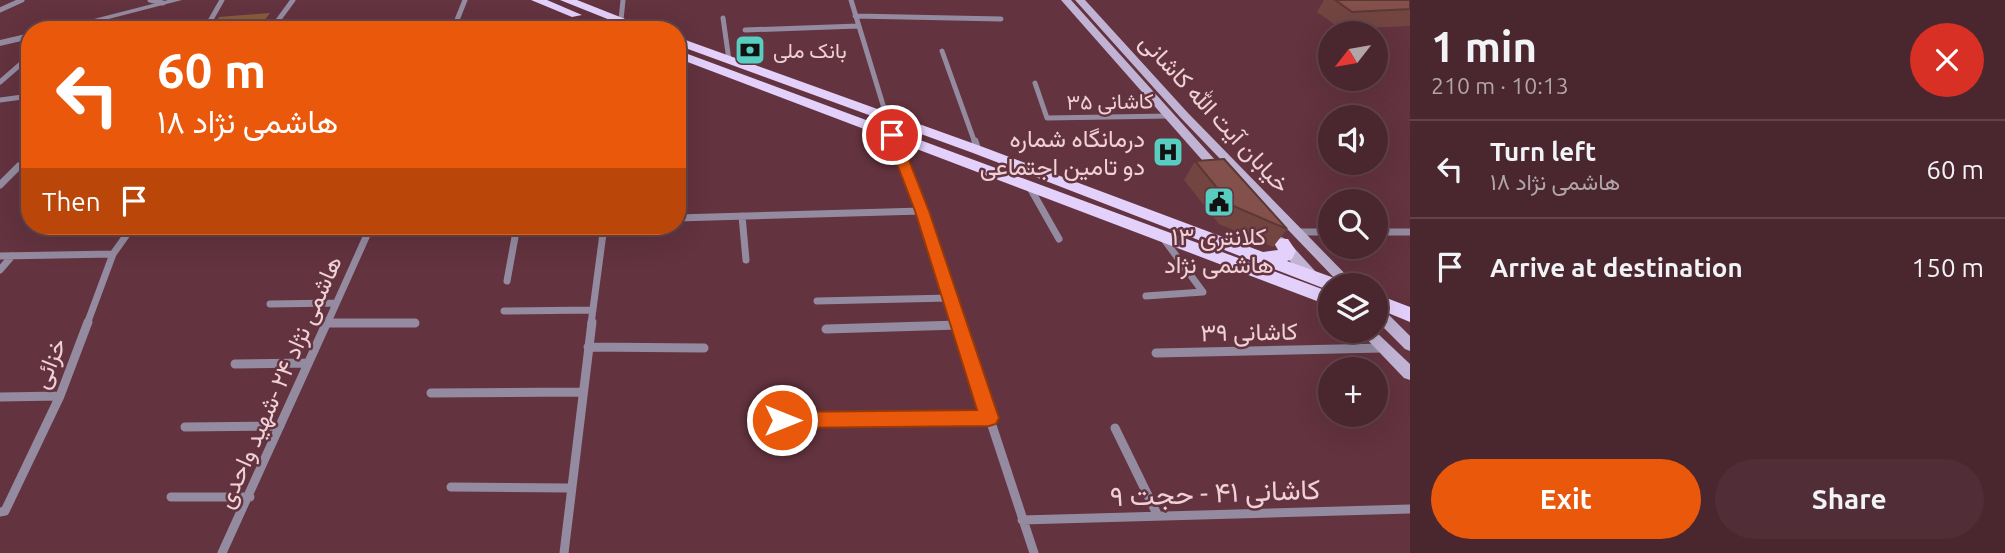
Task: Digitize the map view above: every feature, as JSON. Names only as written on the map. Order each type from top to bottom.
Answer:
[{"type":"main road","points":[[537,0],[601,21]]},
{"type":"main road","points":[[566,0],[607,21]]},
{"type":"main road","name":"خیابان آیت الله کاشانی","points":[[1066,0],[1228,183]]},
{"type":"main road","name":"خیابان آیت الله کاشانی","points":[[1080,0],[1283,236],[1311,276]]},
{"type":"main road","points":[[686,44],[978,150],[1318,279]]},
{"type":"main road","points":[[686,57],[1318,293]]},
{"type":"main road","points":[[1264,257],[1286,255],[1288,251],[1283,236]]},
{"type":"main road","name":"خیابان آیت الله کاشانی","points":[[1283,236],[1333,273]]},
{"type":"main road","points":[[1311,276],[1318,284]]},
{"type":"main road","points":[[1388,306],[1410,315]]},
{"type":"main road","points":[[1388,324],[1410,345]]},
{"type":"main road","points":[[1379,343],[1410,374]]},
{"type":"main road","points":[[1384,348],[1410,345]]},
{"type":"street","points":[[0,10],[22,0]]},
{"type":"street","points":[[150,0],[163,3]]},
{"type":"street","points":[[92,21],[178,0]]},
{"type":"street","points":[[210,21],[222,0]]},
{"type":"street","points":[[278,21],[293,0]]},
{"type":"street","points":[[457,21],[465,0]]},
{"type":"street","points":[[620,21],[623,0]]},
{"type":"street","points":[[850,0],[887,118]]},
{"type":"street","points":[[855,16],[1000,19]]},
{"type":"street","points":[[723,18],[729,60]]},
{"type":"street","points":[[745,30],[858,26]]},
{"type":"street","points":[[0,43],[21,38]]},
{"type":"street","points":[[942,51],[978,150]]},
{"type":"street","points":[[0,82],[21,64]]},
{"type":"street","points":[[17,67],[21,66]]},
{"type":"street","name":"کاشانی ۳۵","points":[[1035,83],[1047,118],[1169,116]]},
{"type":"street","points":[[0,100],[21,97]]},
{"type":"street","points":[[892,135],[922,211],[1034,553]]},
{"type":"street","points":[[0,185],[19,166]]},
{"type":"street","points":[[1028,185],[1059,239]]},
{"type":"street","points":[[686,218],[922,211]]},
{"type":"street","points":[[742,216],[746,260]]},
{"type":"street","points":[[1388,232],[1410,232]]},
{"type":"street","points":[[1283,236],[1318,233]]},
{"type":"street","points":[[1146,296],[1203,292],[1161,234]]},
{"type":"street","name":"خزائی","points":[[0,512],[5,511],[60,396],[113,254],[127,235]]},
{"type":"street","name":"هاشمی نژاد ۲۴ -شهید واحدی","points":[[222,553],[250,497],[367,235]]},
{"type":"street","points":[[507,281],[515,235]]},
{"type":"street","points":[[564,553],[581,392],[603,235]]},
{"type":"street","points":[[0,256],[113,254]]},
{"type":"street","points":[[0,270],[12,256]]},
{"type":"street","points":[[817,301],[950,298]]},
{"type":"street","points":[[271,304],[335,303]]},
{"type":"street","points":[[504,311],[593,310]]},
{"type":"street","points":[[327,323],[415,323]]},
{"type":"street","points":[[826,328],[959,325]]},
{"type":"street","points":[[588,346],[704,348]]},
{"type":"street","name":"کاشانی ۳۹","points":[[1156,353],[1384,348]]},
{"type":"street","points":[[235,363],[309,363]]},
{"type":"street","points":[[430,393],[581,392]]},
{"type":"street","points":[[0,397],[60,396]]},
{"type":"street","points":[[782,420],[989,418]]},
{"type":"street","points":[[184,427],[280,426]]},
{"type":"street","points":[[1115,428],[1158,516]]},
{"type":"street","points":[[451,487],[570,488]]},
{"type":"street","points":[[171,497],[250,497]]},
{"type":"street","name":"کاشانی ۴۱ - حجت ۹","points":[[1022,520],[1410,509]]},
{"type":"shaded area","points":[[270,13],[264,21],[217,21],[219,17]]},
{"type":"building","points":[[1335,0],[1410,0],[1410,9],[1352,12]]},
{"type":"building","points":[[1224,159],[1287,229],[1231,205],[1195,161]]},
{"type":"place","name":"بانک ملی","points":[[750,50]]},
{"type":"place","name":"درمانگاه شماره دو تامین اجتماعی","points":[[1168,152]]},
{"type":"place","name":"کلانتری ۱۳ هاشمی نژاد","points":[[1219,202]]},
{"type":"route","points":[[782,420],[989,418],[922,211],[892,135]]}]
